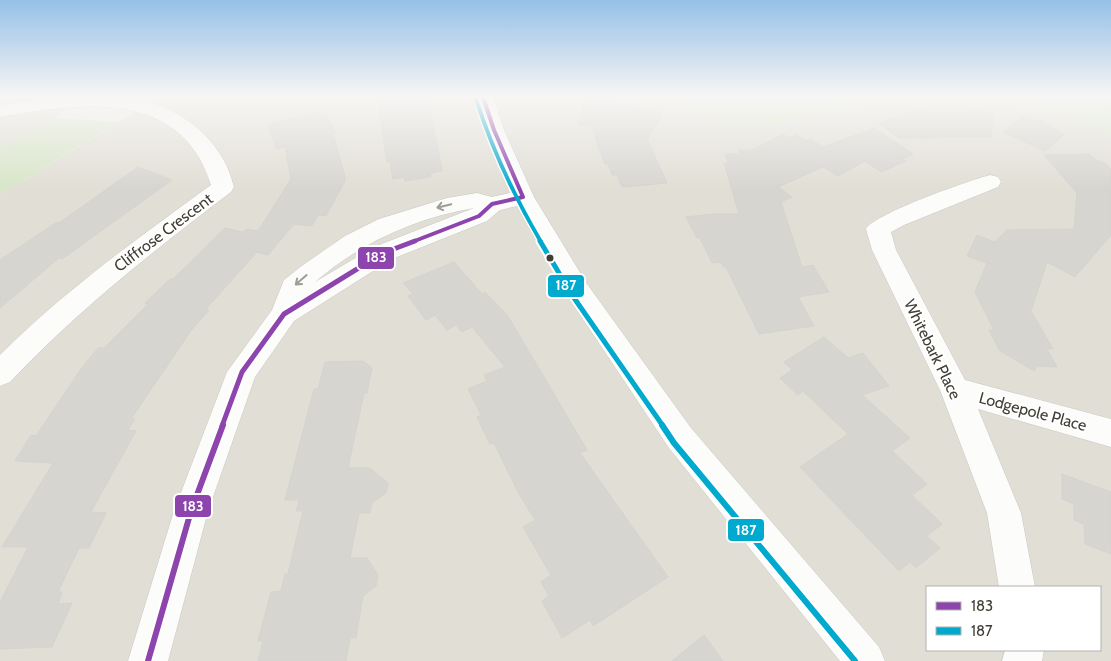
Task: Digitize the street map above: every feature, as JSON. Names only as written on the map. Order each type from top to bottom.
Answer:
[{"type":"street","name":"Cliffrose Crescent","points":[[0,374],[47,325],[99,280],[222,187],[212,158],[203,146],[182,128]]},
{"type":"street","points":[[493,128],[522,196],[578,291],[680,438],[865,661]]},
{"type":"street","name":"Whitebark Place","points":[[990,182],[896,219],[878,229],[884,250],[955,390],[1004,514],[1018,586]]},
{"type":"street","points":[[148,661],[191,511],[242,372],[284,314],[383,253],[479,216],[492,204],[522,196]]},
{"type":"street","name":"Lodgepole Place","points":[[955,390],[1111,433]]},
{"type":"shaded area","points":[[0,128],[36,128],[0,148]]},
{"type":"shaded area","points":[[110,128],[1097,128],[1111,133],[1111,661],[0,661],[0,195]]},
{"type":"green space","points":[[36,128],[109,128],[0,195],[0,148]]},
{"type":"green space","points":[[1097,128],[1111,128],[1111,133]]},
{"type":"building","points":[[268,128],[334,128],[336,132],[333,133],[345,181],[326,216],[318,215],[312,226],[294,224],[268,255],[257,252],[206,309],[209,310],[190,332],[131,419],[135,419],[128,430],[136,431],[91,512],[106,513],[89,548],[79,548],[58,592],[62,592],[58,604],[72,603],[52,647],[0,649],[0,602],[28,547],[2,547],[53,463],[15,461],[31,435],[36,436],[81,369],[98,348],[104,348],[170,279],[173,279],[225,228],[243,232],[246,229],[258,231],[291,179],[285,147],[277,149]]},
{"type":"building","points":[[382,128],[434,128],[442,171],[430,173],[431,177],[405,181],[404,177],[393,179],[390,162],[387,162]]},
{"type":"building","points":[[592,128],[654,128],[647,139],[667,183],[622,187],[617,175],[612,175],[608,164],[605,164]]},
{"type":"building","points":[[875,128],[913,154],[902,159],[906,161],[881,172],[865,161],[838,176],[823,167],[778,187],[792,197],[781,202],[802,267],[813,265],[829,292],[798,297],[814,326],[759,334],[726,267],[721,262],[712,263],[700,238],[697,238],[686,217],[739,214],[724,163],[728,163],[725,154],[740,154],[739,150],[752,150],[783,134],[789,138],[796,135],[807,141],[811,139],[823,147]]},
{"type":"building","points":[[885,128],[992,128],[991,137],[899,138]]},
{"type":"building","points":[[1008,128],[1052,128],[1065,134],[1045,151],[1003,132]]},
{"type":"building","points":[[1090,154],[1097,161],[1102,161],[1111,169],[1111,235],[1075,277],[1047,262],[1031,311],[1053,349],[1047,349],[1057,367],[1037,366],[1034,371],[1000,351],[989,330],[994,330],[975,292],[987,263],[967,256],[977,235],[995,242],[1007,230],[1074,229],[1077,193],[1044,155]]},
{"type":"building","points":[[138,167],[172,180],[62,259],[59,258],[0,308],[0,260],[57,222],[59,223]]},
{"type":"building","points":[[454,262],[482,294],[485,292],[508,316],[587,450],[580,453],[668,577],[593,626],[590,620],[562,638],[542,601],[549,596],[541,582],[551,575],[523,527],[535,520],[519,494],[494,443],[490,444],[477,417],[481,415],[468,389],[487,381],[484,375],[505,367],[472,327],[462,332],[456,325],[447,330],[435,315],[426,320],[408,296],[413,294],[403,283]]},
{"type":"building","points":[[824,337],[848,358],[863,353],[889,386],[862,395],[910,438],[892,451],[927,484],[912,495],[942,524],[927,536],[940,548],[916,568],[910,562],[899,571],[800,467],[848,434],[803,391],[798,395],[780,378],[792,370],[784,362]]},
{"type":"building","points":[[363,361],[372,368],[367,393],[364,393],[348,468],[370,468],[388,483],[386,493],[372,503],[370,513],[359,513],[350,558],[367,558],[378,575],[376,586],[363,596],[356,638],[350,638],[346,661],[258,661],[263,641],[258,641],[271,592],[281,591],[285,574],[288,574],[303,511],[296,511],[299,500],[285,500],[314,389],[318,389],[325,362]]},
{"type":"building","points":[[1062,474],[1111,492],[1111,554],[1085,544],[1084,524],[1074,520],[1074,504],[1062,499]]},
{"type":"building","points":[[704,635],[723,661],[672,661]]},
{"type":"transit line","name":"187","points":[[485,128],[516,200],[572,295],[674,443],[855,661]]},
{"type":"transit line","name":"183","points":[[493,128],[523,197]]},
{"type":"transit line","name":"183","points":[[148,661],[191,511],[242,372],[284,314],[383,253],[479,216],[492,204],[523,197]]}]
